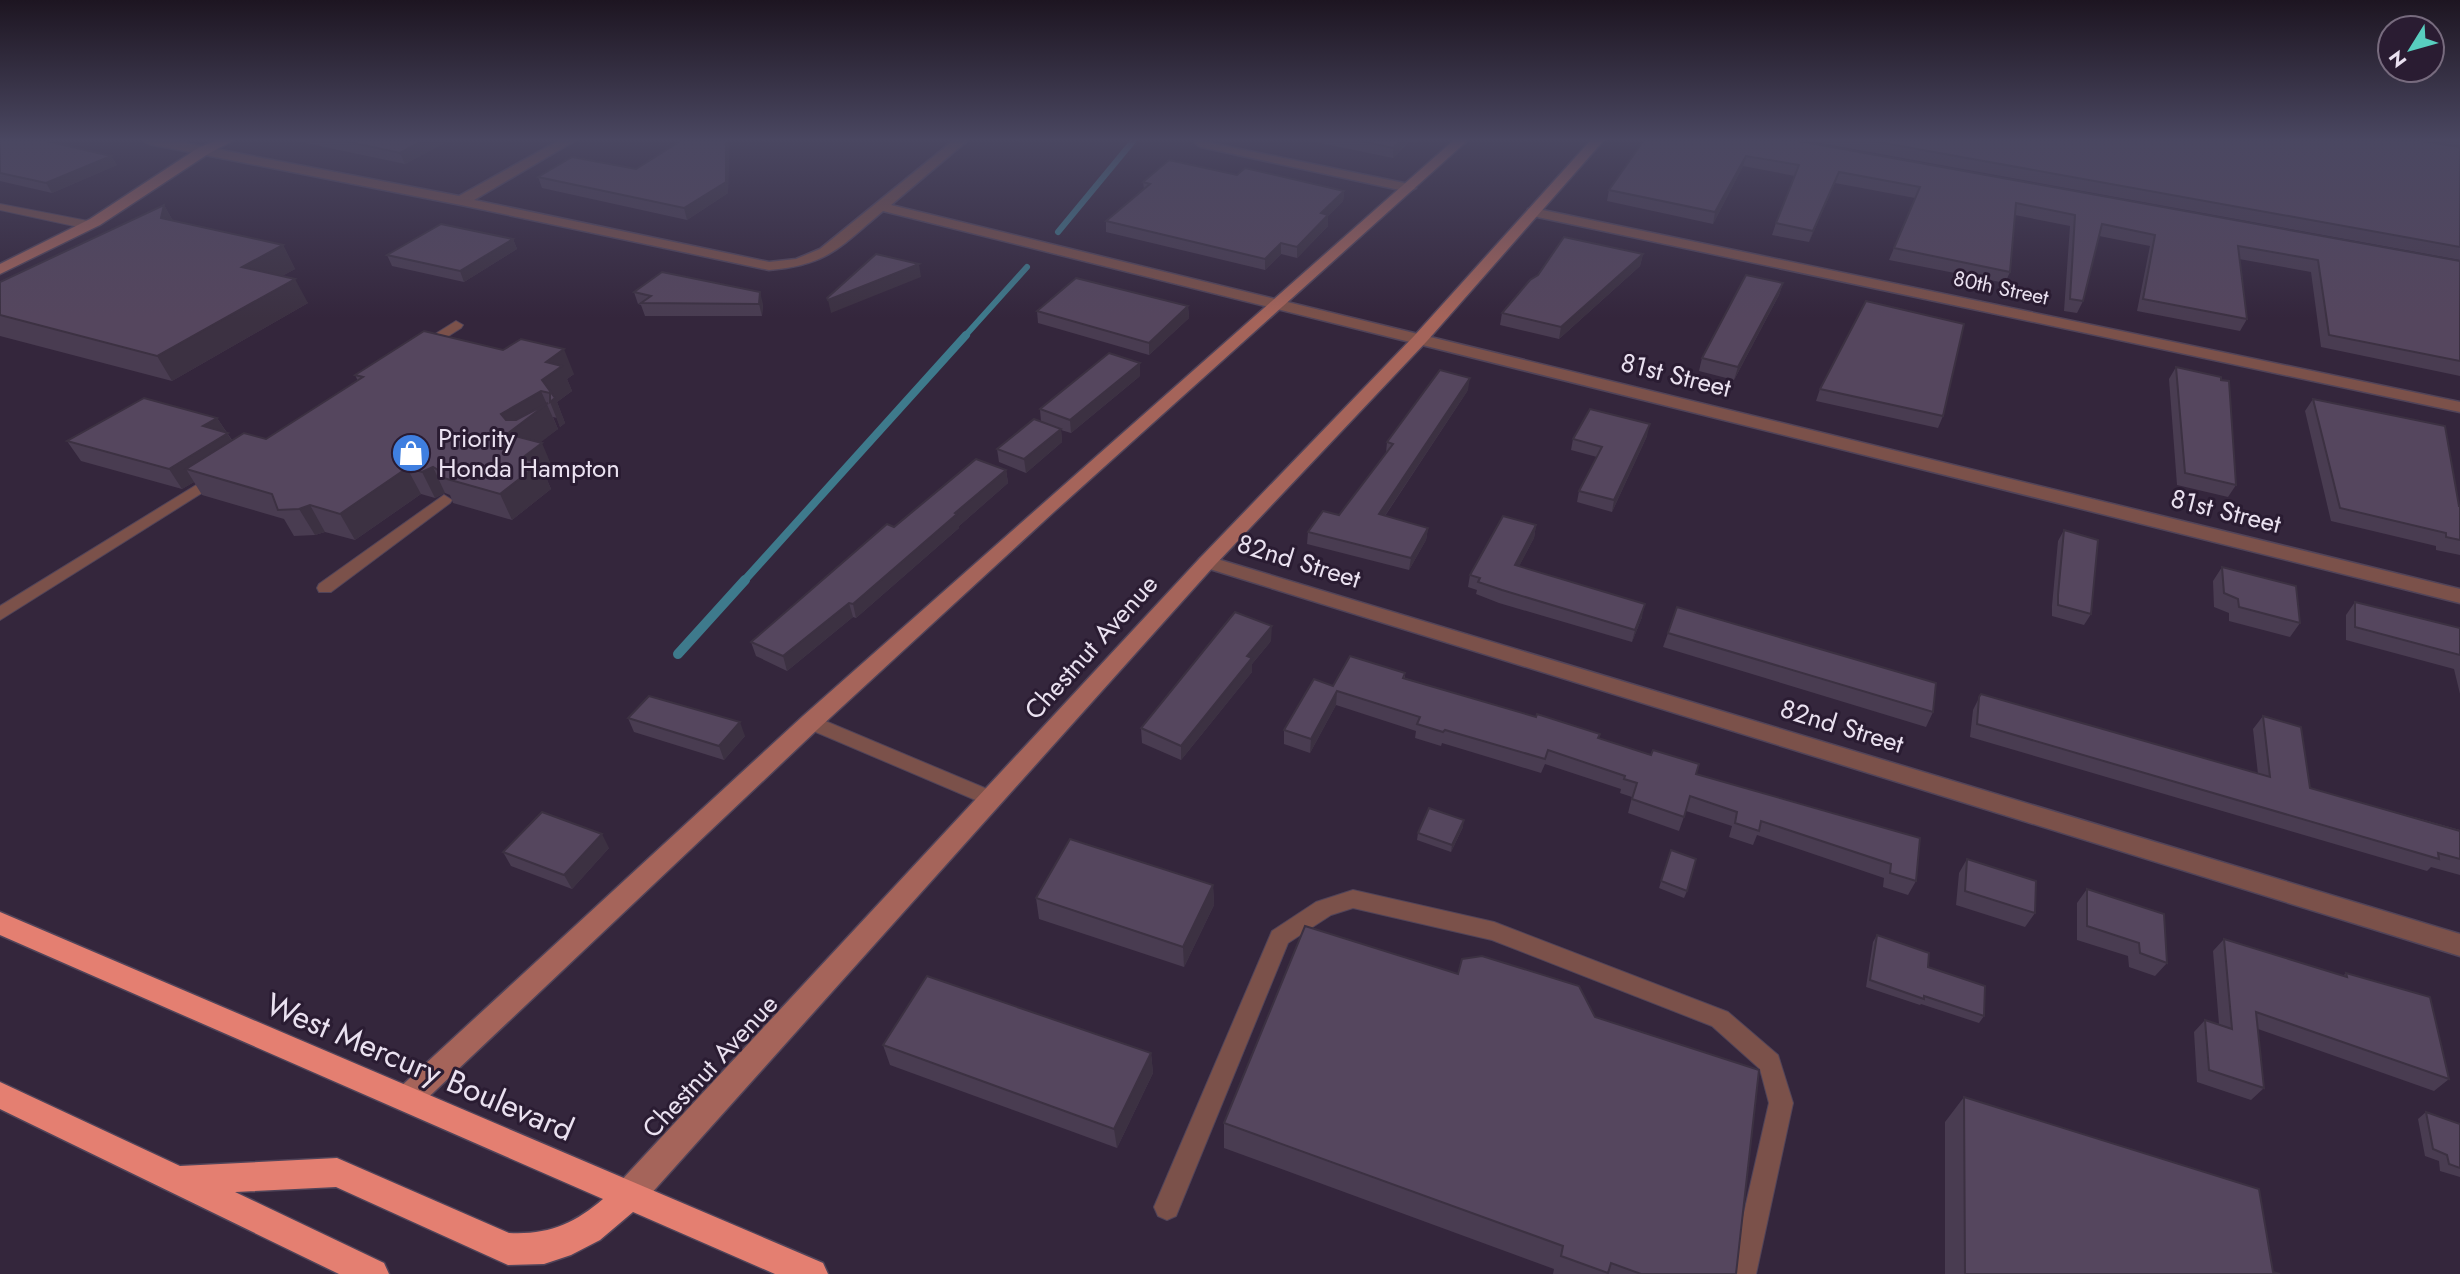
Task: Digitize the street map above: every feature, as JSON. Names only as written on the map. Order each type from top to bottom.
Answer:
[{"type":"highway","name":"West Mercury Boulevard","points":[[0,923],[812,1274]]},
{"type":"highway","points":[[0,1095],[373,1274]]},
{"type":"highway","points":[[180,1181],[337,1172],[508,1249],[532,1252],[559,1245],[581,1234],[606,1218],[629,1195]]},
{"type":"street","points":[[0,270],[88,225],[128,199]]},
{"type":"street","points":[[453,199],[769,266],[799,263],[825,252],[887,199]]},
{"type":"street","points":[[407,1099],[811,722],[1396,199]]},
{"type":"street","name":"Chestnut Avenue","points":[[629,1195],[1207,562],[1421,338],[1544,199]]},
{"type":"street","name":"81st Street","points":[[879,206],[2460,597]]},
{"type":"street","name":"80th Street","points":[[1533,212],[2460,407]]},
{"type":"street","name":"82nd Street","points":[[1207,562],[2460,945]]},
{"type":"lane","points":[[0,207],[88,225]]},
{"type":"lane","points":[[408,356],[456,325]]},
{"type":"lane","points":[[0,614],[235,466]]},
{"type":"lane","points":[[325,589],[444,500]]},
{"type":"lane","points":[[811,722],[992,799]]},
{"type":"lane","points":[[1167,1207],[1280,937],[1324,908],[1353,899],[1494,931],[1720,1019],[1770,1063],[1781,1103],[1743,1274]]},
{"type":"building","points":[[644,199],[698,199],[684,208]]},
{"type":"building","points":[[1132,199],[1335,199],[1321,213],[1328,215],[1297,247],[1281,243],[1265,259],[1106,221]]},
{"type":"building","points":[[1655,199],[1722,199],[1715,212]]},
{"type":"building","points":[[1785,199],[1827,199],[1813,231],[1776,223]]},
{"type":"building","points":[[1915,199],[2121,199],[2460,261],[2460,361],[2329,335],[2318,260],[2238,246],[2247,319],[2143,299],[2155,235],[2102,224],[2083,301],[2070,299],[2075,215],[2016,203],[2010,272],[1894,248]]},
{"type":"building","points":[[2196,199],[2460,199],[2460,247]]},
{"type":"building","points":[[164,205],[161,218],[283,245],[242,267],[295,279],[157,356],[0,315],[0,282]]},
{"type":"building","points":[[441,224],[513,239],[460,271],[387,255]]},
{"type":"building","points":[[1564,237],[1643,254],[1561,327],[1502,313],[1530,280],[1538,275]]},
{"type":"building","points":[[876,254],[919,264],[828,300],[827,298]]},
{"type":"building","points":[[662,272],[760,292],[759,304],[641,303],[651,296],[634,292]]},
{"type":"building","points":[[1746,275],[1783,283],[1738,367],[1702,358]]},
{"type":"building","points":[[1076,278],[1188,306],[1149,343],[1037,311]]},
{"type":"building","points":[[1866,301],[1964,324],[1943,416],[1820,389]]},
{"type":"building","points":[[424,331],[503,350],[521,339],[564,349],[546,362],[562,366],[542,380],[555,398],[550,402],[550,393],[541,391],[501,414],[506,420],[516,420],[548,403],[507,434],[542,443],[522,458],[540,463],[500,494],[440,477],[441,472],[433,467],[422,472],[407,468],[340,514],[310,505],[299,509],[278,510],[272,494],[186,469],[244,433],[266,439],[363,377],[355,375]]},
{"type":"building","points":[[1109,353],[1140,363],[1070,420],[1040,409]]},
{"type":"building","points":[[2176,367],[2229,381],[2236,485],[2185,473]]},
{"type":"building","points":[[1440,370],[1470,378],[1379,514],[1428,528],[1411,558],[1308,532],[1323,511],[1339,515],[1393,444],[1387,442]]},
{"type":"building","points":[[144,398],[217,418],[203,426],[228,433],[169,469],[67,441]]},
{"type":"building","points":[[2313,399],[2445,426],[2460,506],[2460,540],[2446,537],[2446,533],[2340,508]]},
{"type":"building","points":[[1590,409],[1650,424],[1614,500],[1579,491],[1602,447],[1573,439]]},
{"type":"building","points":[[1034,419],[1061,429],[1024,459],[997,449]]},
{"type":"building","points":[[976,459],[1006,470],[853,604],[849,603],[783,656],[751,642],[887,524],[894,527]]},
{"type":"building","points":[[1503,516],[1536,525],[1515,565],[1645,604],[1635,630],[1478,582],[1480,578],[1470,575]]},
{"type":"building","points":[[2064,530],[2098,540],[2091,614],[2058,605]]},
{"type":"building","points":[[2222,567],[2296,586],[2300,623],[2239,607],[2238,599],[2224,593]]},
{"type":"building","points":[[2355,602],[2460,628],[2460,655],[2355,627]]},
{"type":"building","points":[[1677,607],[1936,683],[1933,712],[1668,633]]},
{"type":"building","points":[[1235,612],[1272,626],[1247,656],[1252,658],[1181,746],[1141,728]]},
{"type":"building","points":[[1350,656],[1405,673],[1403,678],[1536,717],[1537,714],[1600,734],[1598,738],[1651,755],[1653,750],[1699,764],[1696,774],[1920,838],[1916,881],[1890,873],[1891,864],[1761,821],[1759,831],[1735,823],[1737,812],[1690,796],[1684,817],[1632,799],[1637,783],[1624,779],[1625,776],[1548,750],[1545,759],[1445,730],[1443,732],[1417,724],[1420,717],[1337,691],[1311,739],[1284,730],[1314,679],[1333,686]]},
{"type":"building","points":[[1981,694],[2270,777],[2263,716],[2301,727],[2310,788],[2460,831],[2460,859],[2438,853],[2439,859],[1977,724]]},
{"type":"building","points":[[649,696],[740,722],[719,746],[628,718]]},
{"type":"building","points":[[1429,808],[1464,820],[1452,845],[1418,833]]},
{"type":"building","points":[[542,812],[602,834],[564,875],[503,852]]},
{"type":"building","points":[[1070,839],[1213,885],[1183,947],[1036,898]]},
{"type":"building","points":[[1671,850],[1696,859],[1687,891],[1661,881]]},
{"type":"building","points":[[1967,859],[2036,881],[2035,913],[1965,891]]},
{"type":"building","points":[[2087,889],[2164,914],[2167,963],[2140,953],[2139,943],[2087,926]]},
{"type":"building","points":[[1305,926],[1458,974],[1462,959],[1482,956],[1579,986],[1595,1017],[1759,1070],[1736,1274],[1641,1274],[1611,1263],[1608,1273],[1561,1256],[1563,1246],[1224,1123]]},
{"type":"building","points":[[1877,935],[1929,953],[1928,967],[1985,986],[1984,1016],[1870,980]]},
{"type":"building","points":[[2224,939],[2347,977],[2346,973],[2430,997],[2449,1079],[2256,1012],[2264,1088],[2209,1070],[2205,1020],[2232,1029]]},
{"type":"building","points":[[927,976],[1151,1053],[1114,1129],[883,1045]]},
{"type":"building","points":[[1964,1097],[2259,1189],[2273,1272],[2280,1274],[1965,1274]]},
{"type":"building","points":[[2426,1112],[2460,1124],[2460,1168],[2449,1164],[2447,1155],[2433,1149]]},
{"type":"waterway","points":[[1058,232],[1085,199]]},
{"type":"waterway","points":[[964,337],[1027,267]]},
{"type":"waterway","points":[[743,582],[966,335]]},
{"type":"waterway","points":[[678,654],[745,580]]},
{"type":"place","name":"Priority Honda Hampton","points":[[411,453]]}]
